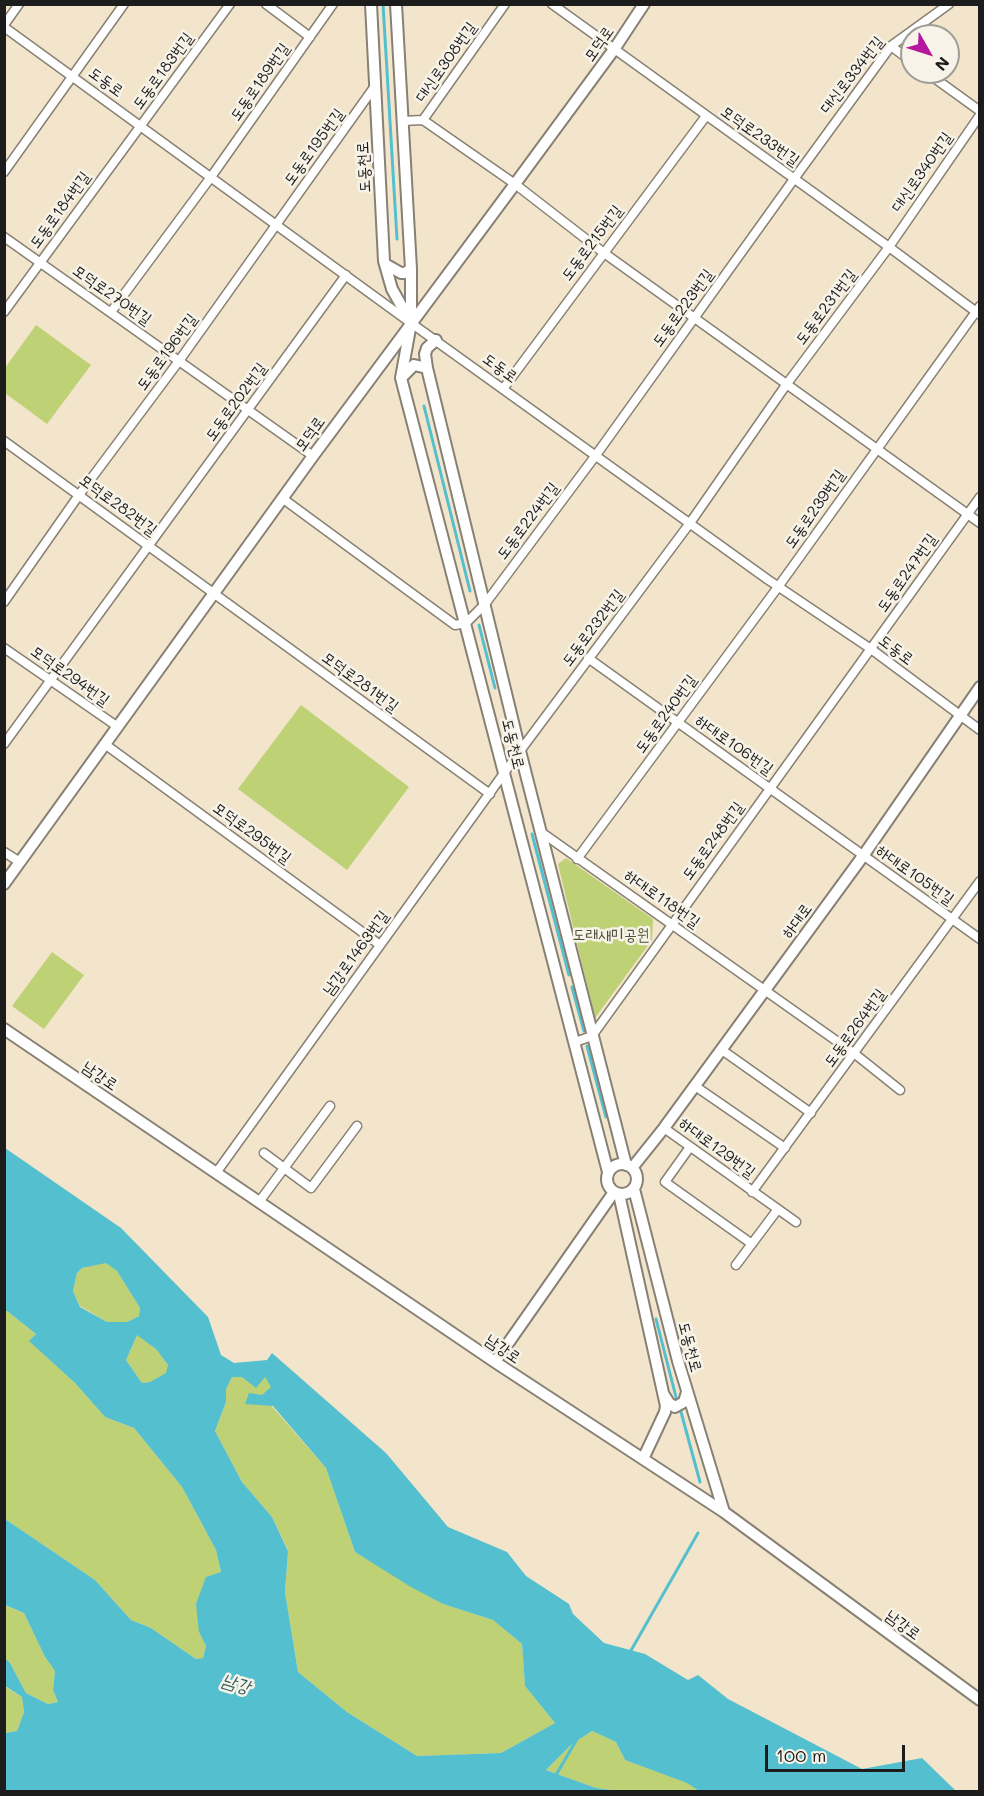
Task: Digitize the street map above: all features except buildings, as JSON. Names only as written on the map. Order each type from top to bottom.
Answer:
[{"type":"street","points":[[4,26],[19,4]]},
{"type":"street","points":[[4,172],[124,4]]},
{"type":"street","name":"도동로183번길","points":[[141,126],[230,4]]},
{"type":"street","points":[[266,4],[310,37]]},
{"type":"street","name":"도동로189번길","points":[[111,312],[211,177],[333,4]]},
{"type":"street","name":"도동천로","points":[[371,4],[385,264],[392,288],[411,323]]},
{"type":"street","name":"도동천로","points":[[396,4],[411,269],[411,323],[401,378],[608,1172]]},
{"type":"street","name":"대신로308번길","points":[[402,121],[423,120],[504,4]]},
{"type":"street","name":"모덕로233번길","points":[[552,4],[978,311]]},
{"type":"street","name":"모덕로","points":[[4,884],[282,498],[615,48],[644,4]]},
{"type":"street","name":"대신로334번길","points":[[794,179],[891,46],[949,4]]},
{"type":"street","name":"도동로","points":[[4,26],[411,323],[778,587],[871,649],[980,730]]},
{"type":"street","points":[[891,46],[900,53]]},
{"type":"street","points":[[942,84],[980,113]]},
{"type":"street","name":"도동로195번길","points":[[276,225],[375,86]]},
{"type":"street","name":"대신로340번길","points":[[889,247],[980,113]]},
{"type":"street","name":"도동로215번길","points":[[503,389],[706,116]]},
{"type":"street","points":[[423,120],[515,184],[604,253],[980,523]]},
{"type":"street","name":"도동로184번길","points":[[4,312],[141,126]]},
{"type":"street","name":"도동로223번길","points":[[596,455],[794,179]]},
{"type":"street","name":"도동로196번길","points":[[4,602],[276,225]]},
{"type":"street","name":"모덕로270번길","points":[[4,237],[313,456]]},
{"type":"street","name":"도동로231번길","points":[[690,523],[786,385],[889,247]]},
{"type":"street","points":[[385,264],[401,273],[411,269]]},
{"type":"street","name":"도동로202번길","points":[[4,744],[346,275]]},
{"type":"street","name":"도동로239번길","points":[[778,587],[876,448],[978,311]]},
{"type":"street","points":[[401,378],[414,365],[427,368],[425,354],[427,348],[435,340]]},
{"type":"street","name":"도동천로","points":[[427,368],[519,751],[592,1036],[629,1166]]},
{"type":"street","name":"모덕로282번길","points":[[4,441],[213,594]]},
{"type":"street","name":"도동로224번길","points":[[466,623],[485,604],[596,455]]},
{"type":"street","name":"도동로247번길","points":[[871,649],[980,497]]},
{"type":"street","points":[[282,498],[455,625],[466,623]]},
{"type":"street","name":"도동로232번길","points":[[519,751],[690,523]]},
{"type":"street","name":"도동로240번길","points":[[577,859],[778,587]]},
{"type":"street","name":"모덕로281번길","points":[[213,594],[490,794]]},
{"type":"street","name":"모덕로294번길","points":[[4,648],[118,727]]},
{"type":"street","name":"도동로248번길","points":[[592,1036],[871,649]]},
{"type":"street","name":"하대로106번길","points":[[588,658],[863,856]]},
{"type":"street","name":"하대로","points":[[629,1166],[664,1128],[722,1050],[863,856],[958,715],[980,687]]},
{"type":"street","name":"모덕로295번길","points":[[106,745],[380,945]]},
{"type":"street","name":"남강로1463번길","points":[[216,1173],[519,751]]},
{"type":"street","points":[[513,804],[516,796],[522,792],[532,796]]},
{"type":"street","name":"하대로118번길","points":[[541,832],[855,1054],[900,1090]]},
{"type":"street","points":[[4,852],[20,862]]},
{"type":"street","name":"하대로105번길","points":[[863,856],[980,939]]},
{"type":"street","name":"도동로264번길","points":[[752,1192],[980,882]]},
{"type":"street","points":[[557,976],[563,981],[570,982],[576,970]]},
{"type":"street","name":"남강로","points":[[4,1029],[495,1362],[724,1512],[980,1700]]},
{"type":"street","points":[[574,1042],[592,1036]]},
{"type":"street","points":[[722,1050],[811,1113]]},
{"type":"street","points":[[695,1086],[785,1148]]},
{"type":"street","points":[[259,1202],[330,1106]]},
{"type":"street","points":[[264,1153],[311,1188],[357,1126]]},
{"type":"street","name":"하대로129번길","points":[[664,1128],[796,1222]]},
{"type":"street","points":[[690,1147],[665,1182],[752,1244]]},
{"type":"street","points":[[617,1193],[627,1193],[634,1189],[637,1180],[629,1166],[616,1165],[608,1172],[608,1185],[617,1193],[664,1395],[665,1412],[643,1459]]},
{"type":"street","name":"도동천로","points":[[634,1189],[687,1391],[724,1512]]},
{"type":"street","points":[[495,1362],[617,1193]]},
{"type":"street","points":[[736,1265],[778,1209]]},
{"type":"street","points":[[664,1395],[675,1407],[684,1402],[687,1391]]},
{"type":"green space","points":[[36,325],[91,365],[47,424],[5,393],[5,368]]},
{"type":"green space","points":[[301,705],[409,787],[347,870],[238,789]]},
{"type":"green space","name":"도래새미공원","points":[[566,858],[653,919],[652,940],[595,1018],[558,864]]},
{"type":"green space","points":[[52,952],[84,975],[44,1029],[12,1006]]},
{"type":"green space","points":[[106,1262],[117,1271],[140,1308],[139,1316],[127,1322],[107,1322],[80,1306],[73,1291],[77,1273],[82,1268]]},
{"type":"green space","points":[[4,1311],[36,1334],[30,1341],[75,1383],[105,1417],[134,1428],[182,1487],[216,1550],[221,1572],[199,1632],[206,1646],[203,1658],[196,1659],[151,1628],[131,1620],[95,1580],[5,1519]]},
{"type":"green space","points":[[137,1334],[156,1349],[168,1365],[167,1373],[150,1382],[142,1383],[126,1360]]},
{"type":"green space","points":[[232,1377],[265,1377],[272,1387],[262,1395],[326,1468],[355,1552],[443,1604],[493,1620],[522,1644],[525,1686],[555,1723],[501,1753],[417,1756],[347,1712],[298,1672],[285,1592],[288,1550],[272,1517],[242,1482],[215,1431],[226,1402],[226,1389]]},
{"type":"green space","points":[[4,1605],[24,1613],[45,1657],[55,1671],[53,1690],[58,1702],[48,1704],[26,1693],[5,1658]]},
{"type":"green space","points":[[4,1686],[22,1697],[24,1712],[17,1731],[5,1733]]},
{"type":"green space","points":[[592,1731],[616,1742],[625,1760],[688,1783],[699,1791],[619,1791],[596,1788],[546,1770],[572,1744]]},
{"type":"water","name":"남강","points":[[5,1148],[121,1228],[208,1317],[221,1355],[234,1363],[267,1360],[272,1353],[386,1453],[448,1527],[507,1552],[526,1576],[569,1604],[573,1614],[604,1643],[645,1654],[688,1680],[698,1675],[728,1699],[862,1769],[922,1758],[956,1791],[699,1791],[687,1783],[625,1760],[616,1742],[592,1731],[572,1744],[546,1770],[596,1788],[619,1791],[5,1791],[5,1733],[17,1731],[24,1712],[22,1697],[5,1686],[5,1658],[26,1693],[48,1704],[58,1702],[53,1690],[55,1671],[45,1657],[24,1613],[5,1605],[5,1519],[95,1580],[131,1620],[151,1628],[196,1659],[203,1658],[206,1646],[199,1632],[196,1604],[206,1577],[221,1572],[216,1550],[182,1487],[134,1428],[105,1417],[75,1383],[29,1341],[36,1334],[5,1311]],"holes":[[[106,1263],[117,1271],[140,1308],[139,1316],[127,1322],[107,1322],[80,1307],[73,1291],[77,1273],[82,1268]],[[137,1335],[156,1349],[168,1365],[166,1373],[150,1382],[142,1383],[126,1360]],[[232,1377],[242,1377],[256,1388],[265,1377],[271,1387],[262,1395],[249,1393],[245,1404],[273,1406],[326,1468],[355,1552],[443,1604],[493,1620],[522,1644],[525,1686],[555,1723],[501,1753],[417,1756],[347,1712],[298,1672],[285,1592],[288,1551],[272,1517],[242,1482],[215,1431],[226,1402],[226,1389]]]},
{"type":"waterway","points":[[383,4],[397,239]]},
{"type":"waterway","points":[[424,406],[470,591]]},
{"type":"waterway","points":[[479,625],[495,688]]},
{"type":"waterway","points":[[532,834],[569,975]]},
{"type":"waterway","points":[[572,987],[584,1031]]},
{"type":"waterway","points":[[587,1046],[606,1117]]},
{"type":"waterway","points":[[656,1319],[677,1401]]},
{"type":"waterway","points":[[681,1412],[700,1482]]},
{"type":"waterway","points":[[629,1654],[698,1533]]},
{"type":"waterway","points":[[556,1775],[577,1739]]}]
